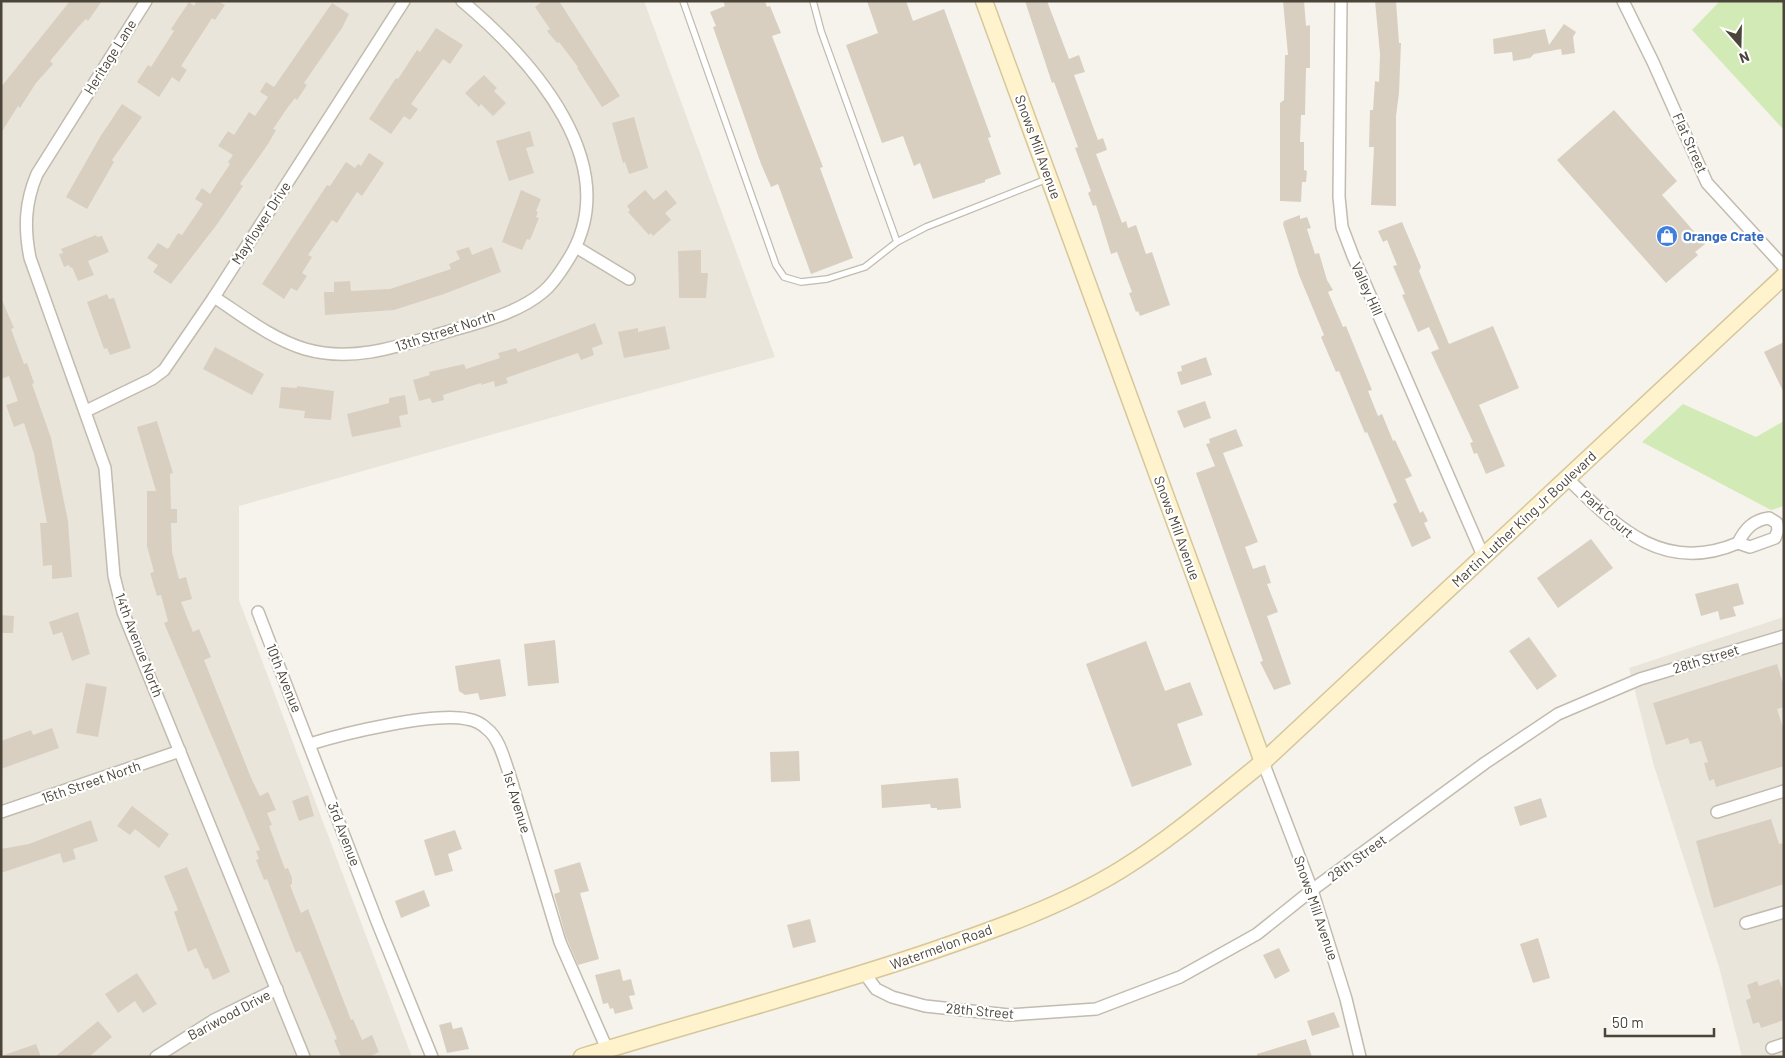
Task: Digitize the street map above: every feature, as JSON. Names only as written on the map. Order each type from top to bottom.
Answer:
[{"type":"main road","name":"Snows Mill Avenue","points":[[984,1],[1263,762]]},
{"type":"main road","name":"Martin Luther King Jr Boulevard","points":[[1263,762],[1484,558],[1784,276]]},
{"type":"main road","name":"Watermelon Road","points":[[582,1057],[865,974],[958,942],[1043,909],[1121,869],[1188,822],[1263,762]]},
{"type":"street","name":"Heritage Lane","points":[[75,113],[146,1]]},
{"type":"street","name":"Mayflower Drive","points":[[86,411],[152,379],[164,370],[214,297],[404,1]]},
{"type":"street","name":"Valley Hill","points":[[1341,1],[1338,143],[1339,197],[1342,226],[1353,256],[1484,558]]},
{"type":"street","name":"Flat Street","points":[[1623,1],[1653,62],[1707,183],[1784,267]]},
{"type":"street","name":"13th Street North","points":[[214,297],[262,329],[305,349],[330,354],[383,351],[468,326],[524,305],[543,292],[557,278],[576,247],[585,224],[588,197],[583,163],[572,133],[556,103],[538,77],[518,53],[467,3]]},
{"type":"street","name":"14th Avenue North","points":[[75,113],[37,174],[30,190],[25,233],[30,258],[105,468],[114,576],[123,612],[304,1057]]},
{"type":"street","points":[[576,247],[629,279]]},
{"type":"street","name":"Park Court","points":[[1568,479],[1609,520],[1638,540],[1672,553],[1708,552],[1738,543]]},
{"type":"street","name":"10th Avenue","points":[[258,612],[310,744]]},
{"type":"street","name":"28th Street","points":[[865,974],[876,989],[892,998],[925,1006],[1009,1016],[1096,1009],[1180,977],[1257,934],[1312,890],[1485,763],[1558,714],[1640,679],[1784,636]]},
{"type":"street","name":"1st Avenue","points":[[310,744],[336,736],[448,718],[468,719],[490,730],[500,748],[560,942],[607,1049]]},
{"type":"street","name":"3rd Avenue","points":[[310,744],[378,924],[432,1057]]},
{"type":"street","name":"15th Street North","points":[[1,812],[180,751]]},
{"type":"street","name":"Snows Mill Avenue","points":[[1263,762],[1312,890],[1346,999],[1360,1057]]},
{"type":"street","points":[[1717,812],[1784,791]]},
{"type":"street","points":[[1746,923],[1784,912]]},
{"type":"street","name":"Bariwood Drive","points":[[156,1057],[214,1020],[277,989]]},
{"type":"street","points":[[1772,1048],[1784,1044]]},
{"type":"lane","points":[[683,1],[776,265],[784,277],[801,282],[842,274],[865,267],[897,242],[926,227],[1049,178]]},
{"type":"lane","points":[[813,1],[821,31],[897,242]]},
{"type":"shaded area","points":[[1,1],[644,1],[775,357],[600,404],[239,506],[239,600],[412,1057],[1,1057]]},
{"type":"shaded area","points":[[1784,617],[1784,1057],[1742,1057],[1719,967],[1654,766],[1629,668]]},
{"type":"green space","points":[[1720,1],[1784,1],[1784,130],[1692,30]]},
{"type":"green space","points":[[1683,404],[1756,437],[1784,421],[1784,506],[1771,510],[1642,442]]},
{"type":"building","points":[[70,1],[102,1],[88,21],[86,19],[79,26],[50,61],[53,64],[36,83],[20,108],[18,106],[1,133],[1,87]]},
{"type":"building","points":[[197,1],[218,1],[225,5],[215,20],[212,18],[181,66],[187,70],[179,82],[172,77],[159,97],[137,82],[148,65],[151,67],[174,31],[171,29],[189,2],[194,6]]},
{"type":"building","points":[[543,1],[559,1],[620,96],[602,107],[578,67],[559,42],[557,43],[547,31],[550,29],[535,7]]},
{"type":"building","points":[[723,1],[765,1],[767,7],[770,6],[781,33],[772,36],[823,167],[820,168],[853,258],[811,274],[778,184],[771,187],[761,164],[713,27],[716,26],[710,12],[725,6]]},
{"type":"building","points":[[867,1],[906,1],[913,21],[944,9],[991,137],[988,138],[1001,174],[985,180],[985,182],[933,199],[920,163],[914,166],[903,136],[882,143],[846,45],[878,33]]},
{"type":"building","points":[[1025,1],[1047,1],[1069,59],[1079,55],[1085,72],[1074,75],[1098,140],[1103,138],[1107,150],[1096,154],[1122,223],[1126,221],[1128,228],[1136,225],[1146,254],[1152,252],[1170,305],[1140,316],[1138,311],[1136,312],[1129,293],[1132,292],[1117,252],[1111,254],[1096,205],[1093,206],[1088,193],[1091,191],[1075,148],[1078,147],[1054,82],[1052,83]]},
{"type":"building","points":[[1283,1],[1304,1],[1306,26],[1310,25],[1310,68],[1306,68],[1305,115],[1301,115],[1300,142],[1304,142],[1304,170],[1307,171],[1306,182],[1302,182],[1301,202],[1280,201],[1280,103],[1284,100],[1285,55],[1288,55]]},
{"type":"building","points":[[1375,1],[1396,1],[1399,43],[1401,43],[1396,116],[1396,206],[1371,205],[1374,147],[1369,147],[1370,110],[1373,110],[1375,81],[1379,82],[1380,54]]},
{"type":"building","points":[[332,3],[349,14],[342,28],[304,83],[307,85],[297,100],[295,98],[273,129],[276,130],[268,144],[240,184],[243,186],[218,223],[171,284],[153,272],[158,265],[147,258],[158,243],[168,249],[178,233],[182,235],[203,204],[195,199],[202,188],[210,194],[230,164],[228,162],[233,155],[218,146],[228,131],[234,135],[249,112],[255,116],[268,97],[260,92],[266,82],[274,87]]},
{"type":"building","points":[[1564,24],[1576,32],[1573,37],[1575,53],[1562,55],[1561,49],[1534,54],[1530,58],[1513,61],[1512,52],[1494,54],[1493,39],[1545,29],[1549,45]]},
{"type":"building","points":[[436,28],[463,45],[450,64],[443,59],[411,104],[418,109],[410,120],[404,116],[391,134],[369,119],[396,78],[398,79],[417,50],[420,52]]},
{"type":"building","points":[[484,75],[497,88],[494,91],[506,103],[493,116],[481,104],[479,107],[465,93]]},
{"type":"building","points":[[122,104],[142,117],[112,160],[114,162],[87,209],[66,197],[100,137]]},
{"type":"building","points":[[1614,110],[1677,181],[1662,195],[1705,244],[1695,252],[1698,255],[1666,283],[1557,160]]},
{"type":"building","points":[[634,117],[648,168],[629,174],[625,162],[623,163],[612,123]]},
{"type":"building","points":[[530,131],[534,146],[526,148],[534,173],[509,181],[496,141]]},
{"type":"building","points":[[369,153],[384,163],[362,196],[357,192],[337,223],[332,220],[308,255],[312,257],[302,273],[307,276],[297,291],[291,288],[284,299],[262,284],[327,185],[330,186],[346,162],[355,168],[358,164],[361,166]]},
{"type":"building","points":[[521,190],[541,199],[536,211],[538,212],[536,217],[539,218],[530,240],[527,239],[522,250],[502,242]]},
{"type":"building","points":[[645,190],[654,200],[666,190],[677,203],[665,213],[671,220],[653,236],[651,233],[649,235],[628,212],[630,210],[627,206]]},
{"type":"building","points":[[1300,215],[1300,219],[1307,217],[1311,228],[1307,229],[1315,254],[1319,253],[1327,280],[1333,290],[1328,292],[1343,327],[1346,326],[1372,390],[1368,391],[1378,416],[1382,414],[1393,441],[1395,440],[1412,476],[1405,479],[1420,513],[1423,511],[1428,521],[1424,523],[1431,538],[1412,547],[1393,504],[1397,502],[1367,432],[1365,433],[1339,371],[1336,372],[1321,337],[1324,335],[1299,275],[1283,224],[1284,221]]},
{"type":"building","points":[[1402,222],[1421,267],[1419,271],[1449,344],[1493,326],[1519,388],[1479,405],[1505,466],[1486,474],[1477,453],[1474,454],[1470,443],[1473,442],[1431,352],[1439,349],[1429,327],[1418,332],[1402,295],[1405,294],[1393,266],[1397,265],[1387,240],[1383,242],[1378,231]]},
{"type":"building","points":[[96,235],[97,237],[102,236],[109,252],[88,261],[94,275],[78,281],[72,267],[70,268],[69,265],[64,267],[59,254],[63,253],[61,249]]},
{"type":"building","points":[[469,247],[472,255],[492,247],[501,272],[444,294],[394,310],[325,315],[324,292],[334,292],[334,282],[350,281],[351,291],[390,289],[451,269],[449,264],[460,259],[456,251]]},
{"type":"building","points":[[701,250],[701,273],[708,273],[706,298],[679,298],[678,251]]},
{"type":"building","points":[[107,294],[109,299],[114,298],[131,348],[110,355],[107,348],[104,349],[87,302]]},
{"type":"building","points":[[1,298],[14,328],[11,329],[24,364],[27,363],[34,383],[32,384],[51,438],[68,521],[72,577],[52,579],[52,565],[43,566],[40,523],[47,523],[34,454],[24,423],[14,427],[6,405],[18,401],[9,376],[1,379]]},
{"type":"building","points":[[595,323],[603,344],[592,348],[594,355],[581,360],[578,353],[506,378],[508,383],[495,387],[494,381],[481,385],[481,383],[443,395],[444,400],[432,403],[430,398],[419,401],[413,380],[430,375],[429,372],[464,364],[466,369],[500,358],[498,353],[516,348],[518,352]]},
{"type":"building","points":[[665,326],[670,349],[624,358],[618,332],[638,328],[638,332]]},
{"type":"building","points":[[1784,342],[1784,393],[1764,352]]},
{"type":"building","points":[[215,347],[264,374],[252,395],[203,369]]},
{"type":"building","points":[[1206,357],[1212,375],[1181,385],[1177,372],[1182,371],[1181,366]]},
{"type":"building","points":[[297,386],[334,391],[331,420],[304,418],[305,411],[279,408],[281,387],[297,388]]},
{"type":"building","points":[[405,395],[408,414],[399,416],[401,427],[352,437],[347,414],[389,403],[389,398]]},
{"type":"building","points":[[1205,401],[1211,418],[1184,428],[1177,411]]},
{"type":"building","points":[[157,421],[173,473],[170,474],[171,509],[177,509],[177,523],[171,523],[172,552],[179,579],[186,577],[192,599],[181,602],[193,632],[199,629],[211,657],[204,660],[252,780],[260,796],[268,792],[276,810],[267,813],[272,825],[269,826],[285,869],[288,868],[292,878],[292,884],[290,885],[301,913],[308,909],[351,1020],[353,1019],[362,1040],[372,1035],[379,1052],[369,1057],[341,1057],[334,1040],[337,1039],[300,951],[296,953],[267,879],[264,880],[256,860],[259,859],[256,851],[260,850],[164,623],[168,621],[161,595],[157,596],[150,573],[154,572],[147,546],[147,491],[156,491],[137,427]]},
{"type":"building","points":[[1236,429],[1243,446],[1223,453],[1258,542],[1245,547],[1253,569],[1265,565],[1271,583],[1267,584],[1278,612],[1267,616],[1291,684],[1274,690],[1260,662],[1263,661],[1196,473],[1215,466],[1206,444],[1210,443],[1209,439]]},
{"type":"building","points":[[1591,539],[1613,568],[1558,608],[1537,578]]},
{"type":"building","points":[[1738,583],[1744,604],[1733,607],[1736,616],[1720,620],[1718,611],[1701,616],[1695,594]]},
{"type":"building","points":[[78,612],[90,654],[72,661],[62,632],[53,635],[49,622]]},
{"type":"building","points":[[1,615],[14,616],[13,633],[1,633]]},
{"type":"building","points":[[1529,637],[1557,676],[1537,690],[1509,651]]},
{"type":"building","points":[[555,640],[559,683],[528,686],[524,644]]},
{"type":"building","points":[[1146,641],[1165,691],[1190,682],[1203,715],[1177,724],[1192,765],[1132,787],[1086,664]]},
{"type":"building","points":[[500,659],[506,696],[480,700],[478,693],[465,695],[459,691],[455,666]]},
{"type":"building","points":[[1777,664],[1784,687],[1784,707],[1777,709],[1784,731],[1784,766],[1716,787],[1714,779],[1709,781],[1704,763],[1708,762],[1701,741],[1690,744],[1688,738],[1666,745],[1653,703]]},
{"type":"building","points":[[86,683],[107,687],[98,737],[76,733]]},
{"type":"building","points":[[52,728],[59,748],[1,769],[1,741],[31,730],[33,735]]},
{"type":"building","points":[[799,751],[800,781],[771,782],[770,752]]},
{"type":"building","points":[[958,778],[961,808],[937,810],[937,808],[931,808],[930,804],[882,808],[881,785]]},
{"type":"building","points":[[308,795],[314,816],[299,821],[292,801]]},
{"type":"building","points":[[1541,798],[1547,817],[1520,826],[1514,807]]},
{"type":"building","points":[[132,806],[169,834],[159,848],[135,829],[130,835],[117,826]]},
{"type":"building","points":[[1771,819],[1779,844],[1784,843],[1784,884],[1714,908],[1696,841]]},
{"type":"building","points":[[91,820],[98,841],[73,849],[76,859],[63,863],[60,853],[1,873],[1,849],[29,844]]},
{"type":"building","points":[[455,830],[462,849],[448,854],[453,871],[435,876],[424,840]]},
{"type":"building","points":[[580,862],[589,891],[580,893],[599,959],[578,965],[566,937],[554,894],[560,892],[554,870]]},
{"type":"building","points":[[187,867],[230,972],[213,980],[208,968],[205,969],[196,948],[188,952],[174,912],[178,910],[164,876]]},
{"type":"building","points":[[424,890],[430,906],[401,918],[395,901]]},
{"type":"building","points":[[810,919],[816,942],[793,948],[787,925]]},
{"type":"building","points":[[1538,938],[1550,978],[1533,983],[1520,944]]},
{"type":"building","points":[[1279,948],[1290,971],[1275,979],[1263,955]]},
{"type":"building","points":[[620,969],[623,981],[631,979],[635,995],[629,996],[633,1009],[615,1014],[613,1008],[610,1009],[608,1003],[603,1004],[595,975]]},
{"type":"building","points":[[137,973],[157,1004],[143,1013],[135,1001],[118,1013],[105,994]]},
{"type":"building","points":[[1779,979],[1784,993],[1784,1020],[1761,1028],[1759,1022],[1753,1024],[1746,1000],[1751,998],[1747,985],[1757,981],[1759,986]]},
{"type":"building","points":[[1334,1012],[1340,1027],[1312,1036],[1307,1021]]},
{"type":"building","points":[[98,1021],[112,1037],[89,1057],[55,1057]]},
{"type":"building","points":[[451,1022],[453,1029],[462,1027],[469,1049],[447,1053],[439,1025]]},
{"type":"building","points":[[1306,1039],[1312,1057],[1257,1057],[1257,1054]]},
{"type":"building","points":[[36,1044],[41,1057],[4,1057],[4,1055]]},
{"type":"place","name":"Orange Crate","points":[[1667,236]]}]
